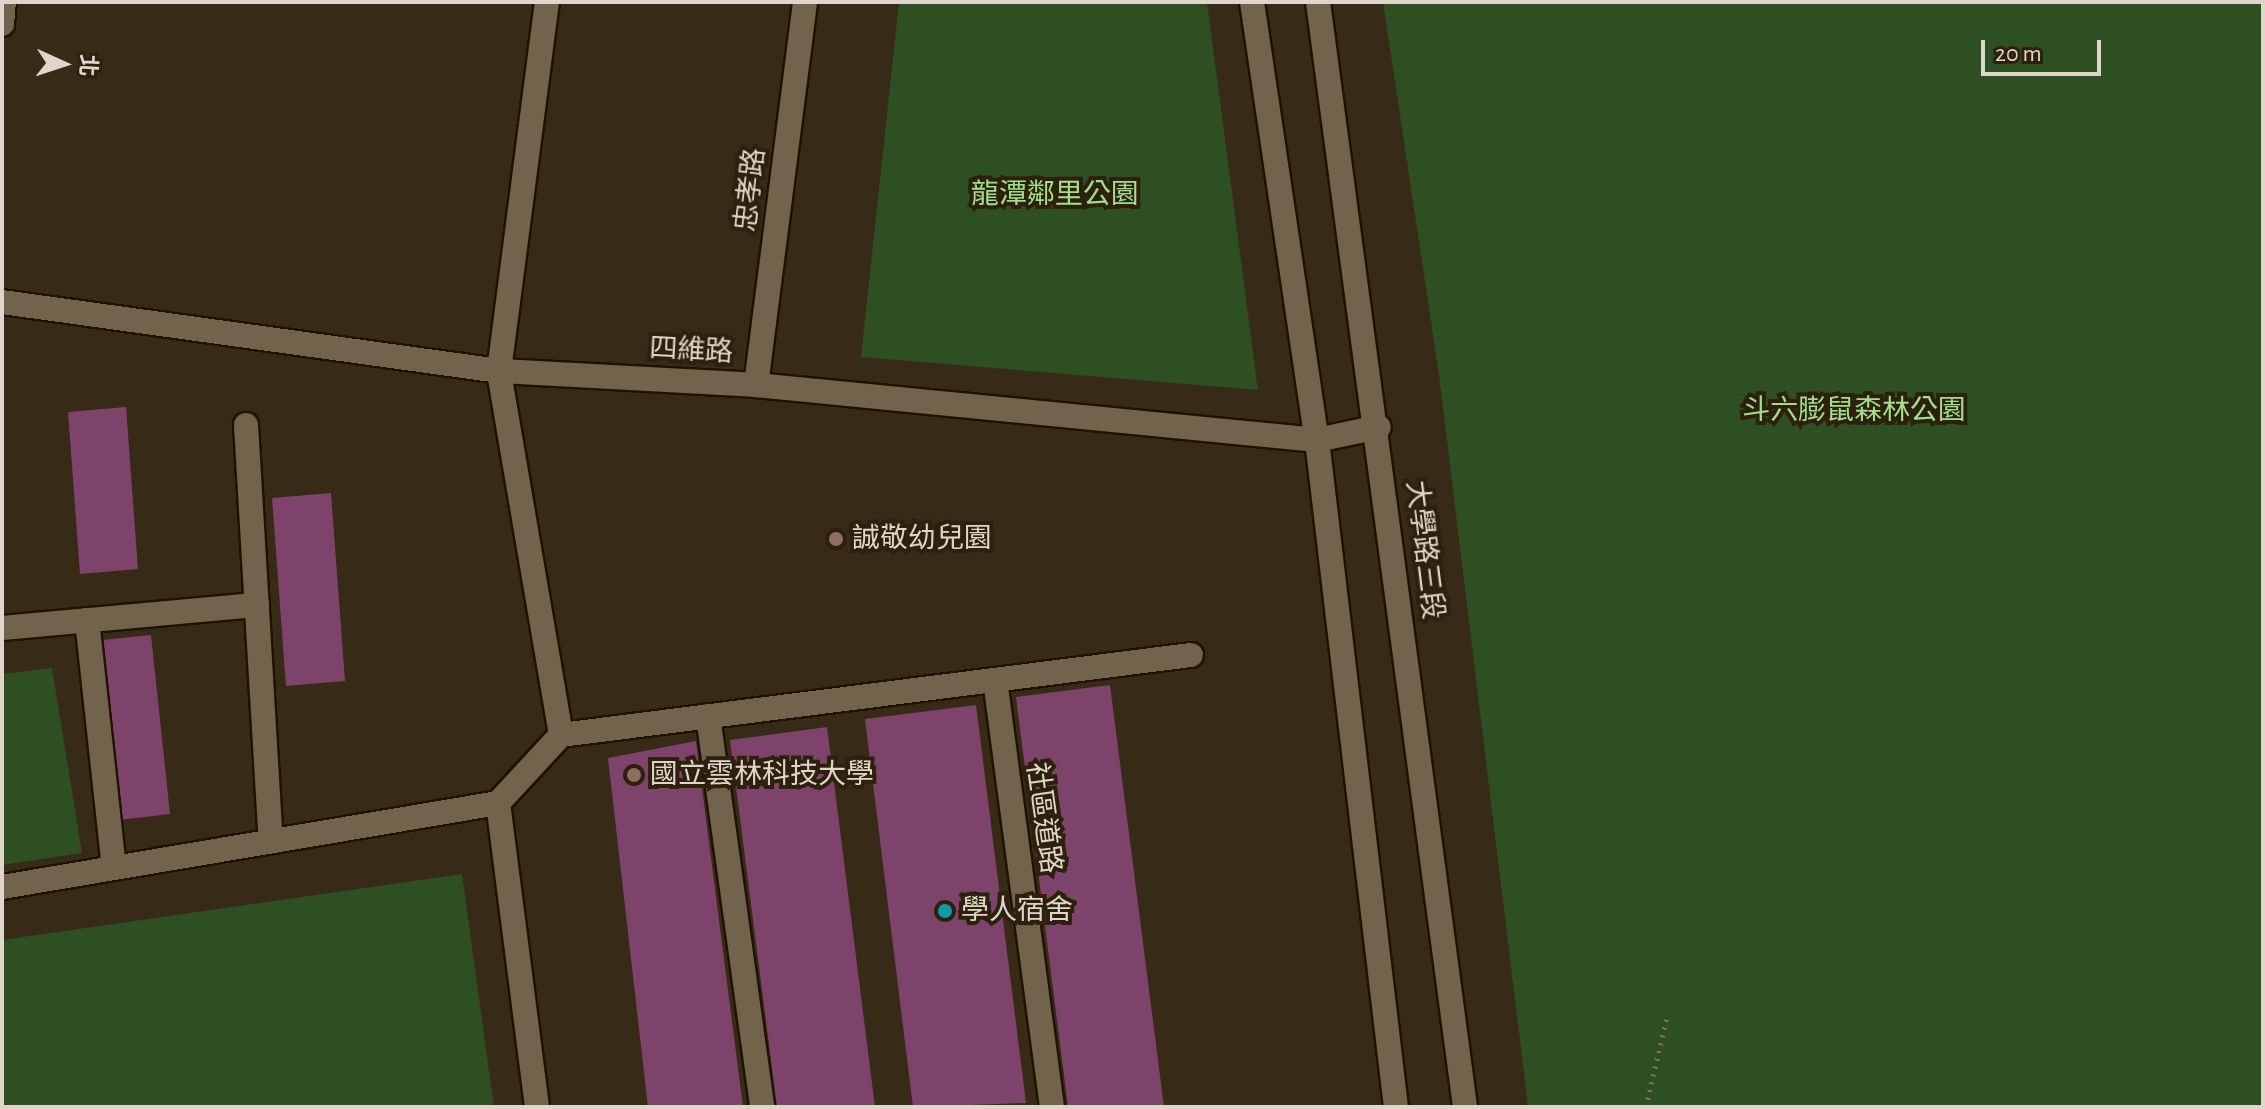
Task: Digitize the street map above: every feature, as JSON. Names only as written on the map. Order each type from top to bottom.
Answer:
[{"type":"street","points":[[2,24],[4,2]]},
{"type":"street","points":[[547,2],[499,371],[561,735]]},
{"type":"street","name":"忠孝路","points":[[756,385],[805,2]]},
{"type":"street","points":[[1252,2],[1317,440],[1396,1107]]},
{"type":"street","name":"大學路三段","points":[[1318,2],[1379,427],[1465,1107]]},
{"type":"street","name":"四維路","points":[[2,302],[499,371],[756,385],[1317,440],[1379,427]]},
{"type":"street","points":[[246,425],[271,841]]},
{"type":"street","points":[[2,628],[257,605]]},
{"type":"street","points":[[87,620],[114,868]]},
{"type":"street","points":[[2,887],[498,803],[561,735],[1191,655]]},
{"type":"street","name":"社區道路","points":[[995,680],[1052,1107]]},
{"type":"street","points":[[708,716],[762,1107]]},
{"type":"street","points":[[498,803],[537,1107]]},
{"type":"path","points":[[1646,1107],[1667,1017]]},
{"type":"green space","name":"龍潭鄰里公園","points":[[899,2],[1207,2],[1258,390],[861,357]]},
{"type":"green space","name":"斗六膨鼠森林公園","points":[[1383,2],[2263,2],[2263,1107],[1528,1107],[1439,375]]},
{"type":"green space","points":[[52,668],[82,853],[2,865],[2,674]]},
{"type":"green space","points":[[462,874],[494,1107],[2,1107],[2,940]]},
{"type":"building","points":[[126,407],[138,569],[80,574],[68,412]]},
{"type":"building","points":[[331,493],[345,681],[286,686],[272,498]]},
{"type":"building","points":[[151,635],[170,814],[102,822],[83,642]]},
{"type":"building","name":"學人宿舍","points":[[1110,685],[1164,1107],[1068,1107],[1016,697]]},
{"type":"building","name":"學人宿舍","points":[[976,705],[1026,1103],[913,1107],[865,719]]},
{"type":"building","points":[[827,727],[875,1107],[777,1107],[730,740]]},
{"type":"building","points":[[696,741],[743,1107],[648,1107],[608,758]]},
{"type":"place","name":"誠敬幼兒園","points":[[836,539]]},
{"type":"place","name":"國立雲林科技大學","points":[[634,775]]},
{"type":"place","name":"學人宿舍","points":[[945,911]]}]
